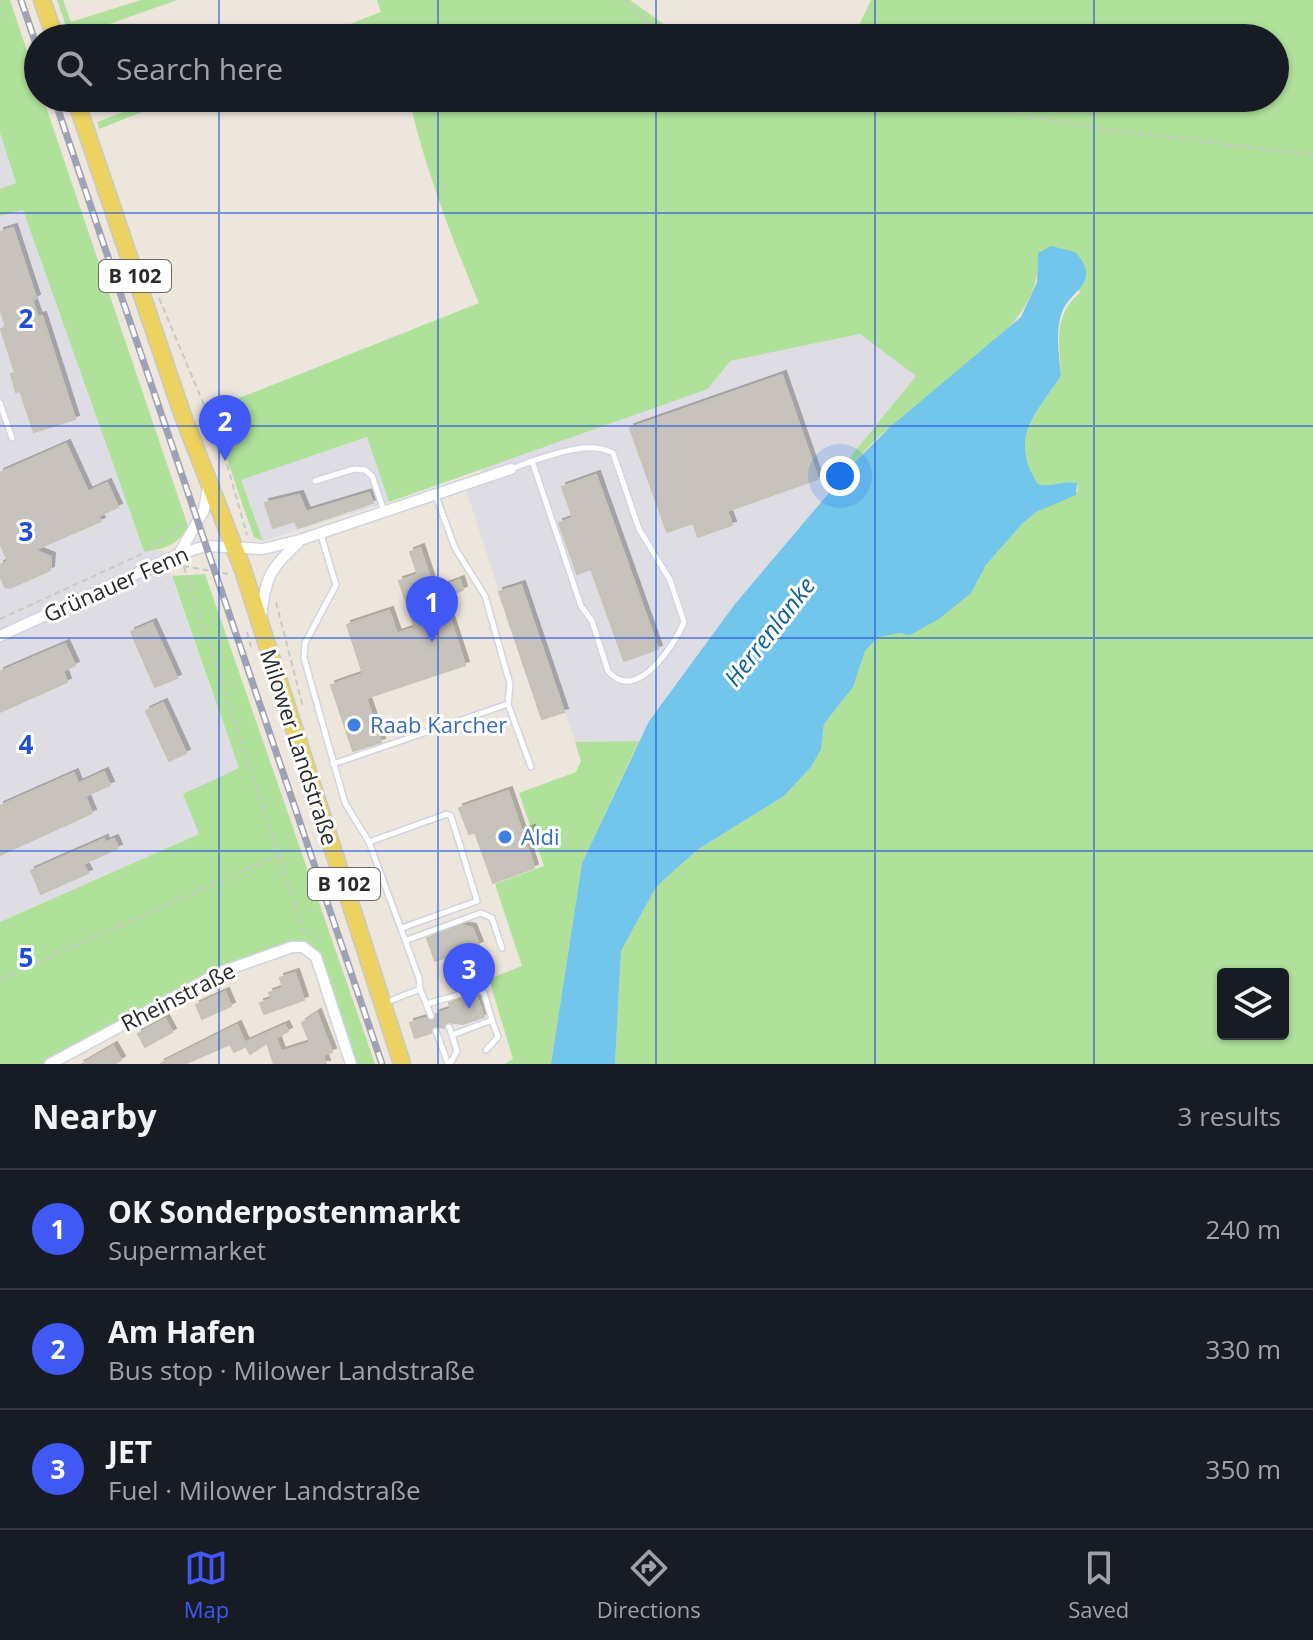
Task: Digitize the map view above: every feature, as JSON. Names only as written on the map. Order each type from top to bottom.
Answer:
[{"type":"main road","points":[[42,0],[50,24]]},
{"type":"main road","name":"Milower Landstraße","points":[[80,112],[183,416],[209,481],[234,519],[243,549],[243,570],[402,1064]]},
{"type":"street","name":"Grünauer Fenn","points":[[0,636],[179,554],[206,546],[243,549],[300,540],[511,469]]},
{"type":"street","points":[[179,554],[199,522],[209,481]]},
{"type":"street","name":"Milower Landstraße","points":[[261,628],[264,590],[272,566],[300,540]]},
{"type":"street","name":"Rheinstraße","points":[[50,1064],[221,972],[292,947],[310,951]]},
{"type":"street","points":[[310,951],[316,957],[351,1064]]},
{"type":"lane","points":[[0,403],[12,438]]},
{"type":"lane","points":[[511,469],[532,461],[570,450],[602,447],[613,453],[639,529],[670,580],[684,622],[679,636],[654,670],[643,677],[627,679],[613,676],[608,671],[592,621],[581,606],[532,461]]},
{"type":"lane","points":[[315,481],[354,469],[365,470],[372,476],[384,512]]},
{"type":"lane","points":[[435,495],[455,548],[485,596],[510,684],[508,704],[531,767]]},
{"type":"lane","name":"Milower Landstraße","points":[[320,534],[336,585],[305,643],[304,658],[345,803],[369,842],[407,940],[431,1016]]},
{"type":"lane","points":[[333,764],[508,704]]},
{"type":"lane","name":"Milower Landstraße","points":[[369,842],[447,814],[451,816],[477,901],[402,928]]},
{"type":"lane","points":[[407,940],[481,913],[492,918],[502,948]]},
{"type":"lane","points":[[382,1003],[420,989]]},
{"type":"lane","points":[[427,1004],[478,989],[484,993],[498,1037],[486,1050]]},
{"type":"lane","points":[[439,1002],[443,1012]]},
{"type":"lane","points":[[452,1035],[492,1020]]},
{"type":"lane","points":[[449,1027],[457,1051],[449,1064]]},
{"type":"lane","points":[[436,1031],[449,1064]]},
{"type":"path","points":[[624,0],[652,24]]},
{"type":"path","points":[[999,112],[1313,155]]},
{"type":"path","points":[[156,292],[223,450],[234,519],[243,549]]},
{"type":"path","points":[[0,619],[144,553],[188,519],[199,522]]},
{"type":"path","points":[[179,554],[310,951]]},
{"type":"path","points":[[184,567],[229,574],[243,570]]},
{"type":"path","points":[[0,979],[278,856]]},
{"type":"shaded area","points":[[0,133],[16,184],[0,189]]},
{"type":"shaded area","points":[[23,209],[144,550],[162,550],[239,768],[199,834],[0,922],[0,216]]},
{"type":"shaded area","points":[[860,334],[917,376],[847,461],[851,469],[735,604],[649,720],[639,741],[575,742],[522,584],[499,591],[467,493],[486,466],[708,389],[730,361]]},
{"type":"shaded area","points":[[367,437],[389,502],[263,541],[240,480]]},
{"type":"green space","points":[[0,0],[10,0],[24,42],[24,112],[48,112],[188,526],[180,538],[164,548],[144,551],[23,210],[0,216],[0,189],[16,183],[0,133]]},
{"type":"green space","points":[[57,0],[63,0],[71,22],[141,0],[177,0],[109,24],[65,24]]},
{"type":"green space","points":[[377,0],[630,0],[663,24],[350,24],[381,12]]},
{"type":"green space","points":[[871,0],[1313,0],[1313,1064],[615,1064],[621,951],[656,887],[697,850],[784,796],[811,767],[821,748],[824,724],[853,687],[865,651],[878,637],[939,619],[971,592],[986,565],[1021,525],[1036,512],[1078,491],[1077,483],[1038,484],[1025,452],[1029,427],[1061,376],[1059,341],[1062,320],[1081,292],[1037,262],[1033,291],[1017,318],[992,345],[871,445],[851,469],[847,461],[916,376],[860,334],[730,361],[708,389],[389,502],[367,437],[241,480],[263,541],[254,537],[209,410],[479,303],[440,202],[413,112],[1289,112],[1289,24],[860,24]]},
{"type":"green space","points":[[123,112],[142,112],[99,129],[97,122]]},
{"type":"green space","points":[[205,574],[375,1064],[356,1064],[321,958],[303,942],[291,943],[43,1064],[0,1064],[0,922],[199,834],[183,794],[239,768],[172,576]]},
{"type":"green space","points":[[639,741],[582,863],[551,1064],[504,1064],[513,1059],[489,979],[522,966],[495,884],[544,866],[519,793],[576,772],[581,761],[575,742]]},
{"type":"water","name":"Herrenlanke","points":[[1051,246],[1075,252],[1083,263],[1086,279],[1062,312],[1058,335],[1061,376],[1035,414],[1029,427],[1025,453],[1038,484],[1077,483],[1076,495],[1036,512],[1021,525],[986,565],[971,593],[939,619],[910,635],[899,633],[878,637],[865,651],[853,687],[824,724],[821,749],[811,767],[784,796],[697,850],[656,887],[621,951],[615,1064],[551,1064],[582,863],[649,721],[735,604],[856,461],[890,427],[1021,317],[1037,282],[1038,253]]},
{"type":"building","points":[[13,228],[36,298],[32,300],[38,317],[42,316],[75,419],[34,432],[20,391],[16,392],[11,374],[15,373],[1,329],[6,327],[0,308],[0,232]]},
{"type":"building","points":[[782,375],[818,479],[727,511],[732,525],[698,537],[693,523],[667,532],[630,428]]},
{"type":"building","points":[[66,444],[88,492],[107,483],[118,507],[98,516],[101,521],[34,550],[51,557],[50,570],[10,588],[5,587],[0,575],[0,565],[8,561],[0,543],[0,473]]},
{"type":"building","points":[[596,475],[658,649],[624,661],[591,569],[577,574],[559,523],[573,518],[562,487]]},
{"type":"building","points":[[369,493],[373,503],[298,528],[295,521],[273,528],[265,503],[299,495],[306,512]]},
{"type":"building","points":[[420,548],[434,590],[460,580],[463,590],[443,598],[465,665],[366,698],[381,742],[353,751],[331,685],[363,674],[347,625],[389,611],[397,634],[415,628],[399,581],[418,575],[410,552]]},
{"type":"building","points":[[521,585],[564,712],[542,719],[499,592]]},
{"type":"building","points":[[152,623],[177,678],[155,687],[131,632]]},
{"type":"building","points":[[65,644],[75,665],[63,671],[67,682],[0,712],[0,672]]},
{"type":"building","points":[[163,703],[186,753],[169,761],[146,711]]},
{"type":"building","points":[[104,772],[110,785],[85,796],[92,813],[0,855],[0,806],[74,773],[78,784]]},
{"type":"building","name":"Aldi","points":[[508,791],[522,832],[531,829],[535,840],[526,843],[534,868],[493,883],[475,832],[469,834],[459,808]]},
{"type":"building","points":[[104,839],[105,843],[114,839],[118,848],[83,864],[88,873],[41,894],[31,871]]},
{"type":"building","points":[[462,926],[472,928],[479,945],[435,961],[427,938]]},
{"type":"building","points":[[295,973],[304,1000],[264,1014],[260,1003],[272,999],[269,993],[283,988],[280,978]]},
{"type":"building","points":[[225,992],[231,1006],[202,1019],[196,1005]]},
{"type":"building","points":[[476,995],[484,1017],[463,1024],[448,1022],[444,1028],[435,1026],[431,1033],[415,1038],[410,1023],[426,1018],[434,1021],[436,1014],[451,1009],[449,1003]]},
{"type":"building","points":[[317,1013],[332,1052],[323,1055],[326,1064],[274,1064],[267,1043],[250,1054],[246,1046],[234,1052],[230,1044],[184,1064],[160,1064],[237,1025],[245,1043],[285,1025],[288,1031],[276,1038],[281,1052],[310,1043],[302,1023]]},
{"type":"building","points":[[165,1019],[172,1032],[145,1047],[138,1034]]},
{"type":"building","points":[[113,1046],[121,1060],[114,1064],[82,1064]]},
{"type":"railway","points":[[21,0],[29,24]]},
{"type":"railway","points":[[59,112],[382,1064]]},
{"type":"place","name":"Am Hafen","points":[[225,461]]},
{"type":"place","name":"OK Sonderpostenmarkt","points":[[432,642]]},
{"type":"place","name":"Raab Karcher","points":[[354,725]]},
{"type":"place","name":"Aldi","points":[[505,837]]},
{"type":"place","name":"JET","points":[[469,1009]]}]
